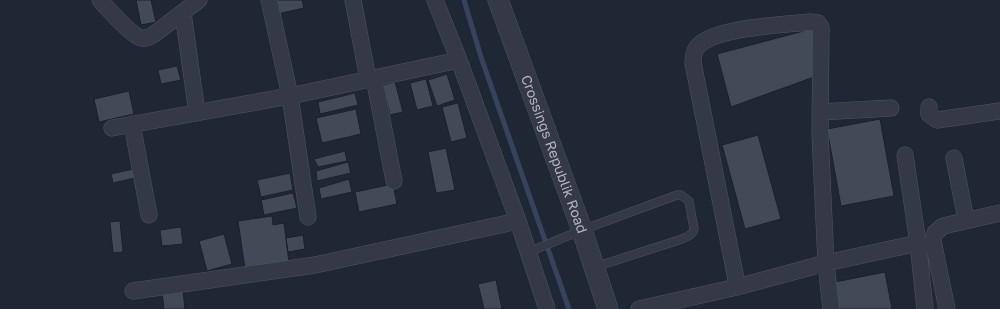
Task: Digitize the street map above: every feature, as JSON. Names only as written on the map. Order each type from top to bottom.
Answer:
[{"type":"street","points":[[100,0],[130,32],[142,38],[147,38],[153,35],[199,0]]},
{"type":"street","points":[[269,0],[290,96],[308,217]]},
{"type":"street","points":[[353,0],[394,181]]},
{"type":"street","points":[[435,0],[459,60],[518,221],[536,249],[547,309]]},
{"type":"street","name":"Crossings Republik Road","points":[[498,0],[582,230],[608,309]]},
{"type":"street","points":[[183,13],[197,113]]},
{"type":"street","points":[[737,287],[692,63],[693,55],[698,46],[713,36],[753,28],[810,22],[818,23],[821,27],[820,134],[826,263],[831,309]]},
{"type":"street","points":[[112,128],[290,96],[459,60]]},
{"type":"street","points":[[929,107],[929,114],[937,120],[1000,111]]},
{"type":"street","points":[[820,112],[891,108]]},
{"type":"street","points":[[132,124],[149,215]]},
{"type":"street","points":[[905,156],[918,243],[925,309]]},
{"type":"street","points":[[954,158],[966,220]]},
{"type":"street","points":[[947,309],[932,241],[935,233],[943,226],[1000,213]]},
{"type":"street","points":[[133,291],[315,265],[518,221]]},
{"type":"street","points":[[639,309],[737,287],[826,263],[918,243]]},
{"type":"lane","points":[[536,249],[582,230],[677,195],[684,197],[689,201],[694,229],[690,234],[682,239],[594,267]]},
{"type":"building","points":[[136,0],[151,0],[156,22],[141,25]]},
{"type":"building","points":[[269,0],[302,0],[304,8],[273,15]]},
{"type":"building","points":[[815,28],[814,77],[731,107],[717,54]]},
{"type":"building","points":[[177,66],[181,80],[161,84],[158,70]]},
{"type":"building","points":[[447,74],[455,100],[437,106],[428,80]]},
{"type":"building","points":[[426,79],[433,106],[417,110],[410,83]]},
{"type":"building","points":[[395,82],[403,112],[390,115],[383,85]]},
{"type":"building","points":[[129,91],[134,114],[99,122],[94,99]]},
{"type":"building","points":[[355,93],[358,105],[320,114],[318,102]]},
{"type":"building","points":[[458,103],[467,138],[451,142],[442,107]]},
{"type":"building","points":[[356,109],[361,134],[322,143],[316,118]]},
{"type":"building","points":[[880,119],[894,196],[841,206],[827,129]]},
{"type":"building","points":[[758,135],[781,219],[745,229],[722,145]]},
{"type":"building","points":[[446,148],[455,190],[436,193],[428,152]]},
{"type":"building","points":[[345,151],[347,161],[318,167],[314,159]]},
{"type":"building","points":[[348,162],[351,173],[317,181],[316,171]]},
{"type":"building","points":[[133,169],[135,178],[113,183],[111,174]]},
{"type":"building","points":[[290,173],[293,190],[261,197],[257,180]]},
{"type":"building","points":[[349,179],[352,192],[321,199],[319,188]]},
{"type":"building","points":[[393,184],[397,204],[359,212],[355,192]]},
{"type":"building","points":[[293,193],[297,208],[264,215],[261,200]]},
{"type":"building","points":[[272,216],[273,225],[284,223],[289,262],[245,269],[238,221]]},
{"type":"building","points":[[120,221],[123,252],[113,253],[110,222]]},
{"type":"building","points":[[181,227],[183,244],[162,246],[160,230]]},
{"type":"building","points":[[224,234],[232,264],[207,271],[199,241]]},
{"type":"building","points":[[303,235],[305,249],[288,252],[286,238]]},
{"type":"building","points":[[885,272],[892,309],[835,309],[830,283]]},
{"type":"building","points":[[496,280],[502,309],[484,309],[478,284]]},
{"type":"building","points":[[183,290],[185,309],[164,309],[162,292]]},
{"type":"waterway","points":[[464,0],[481,57],[569,309]]}]
